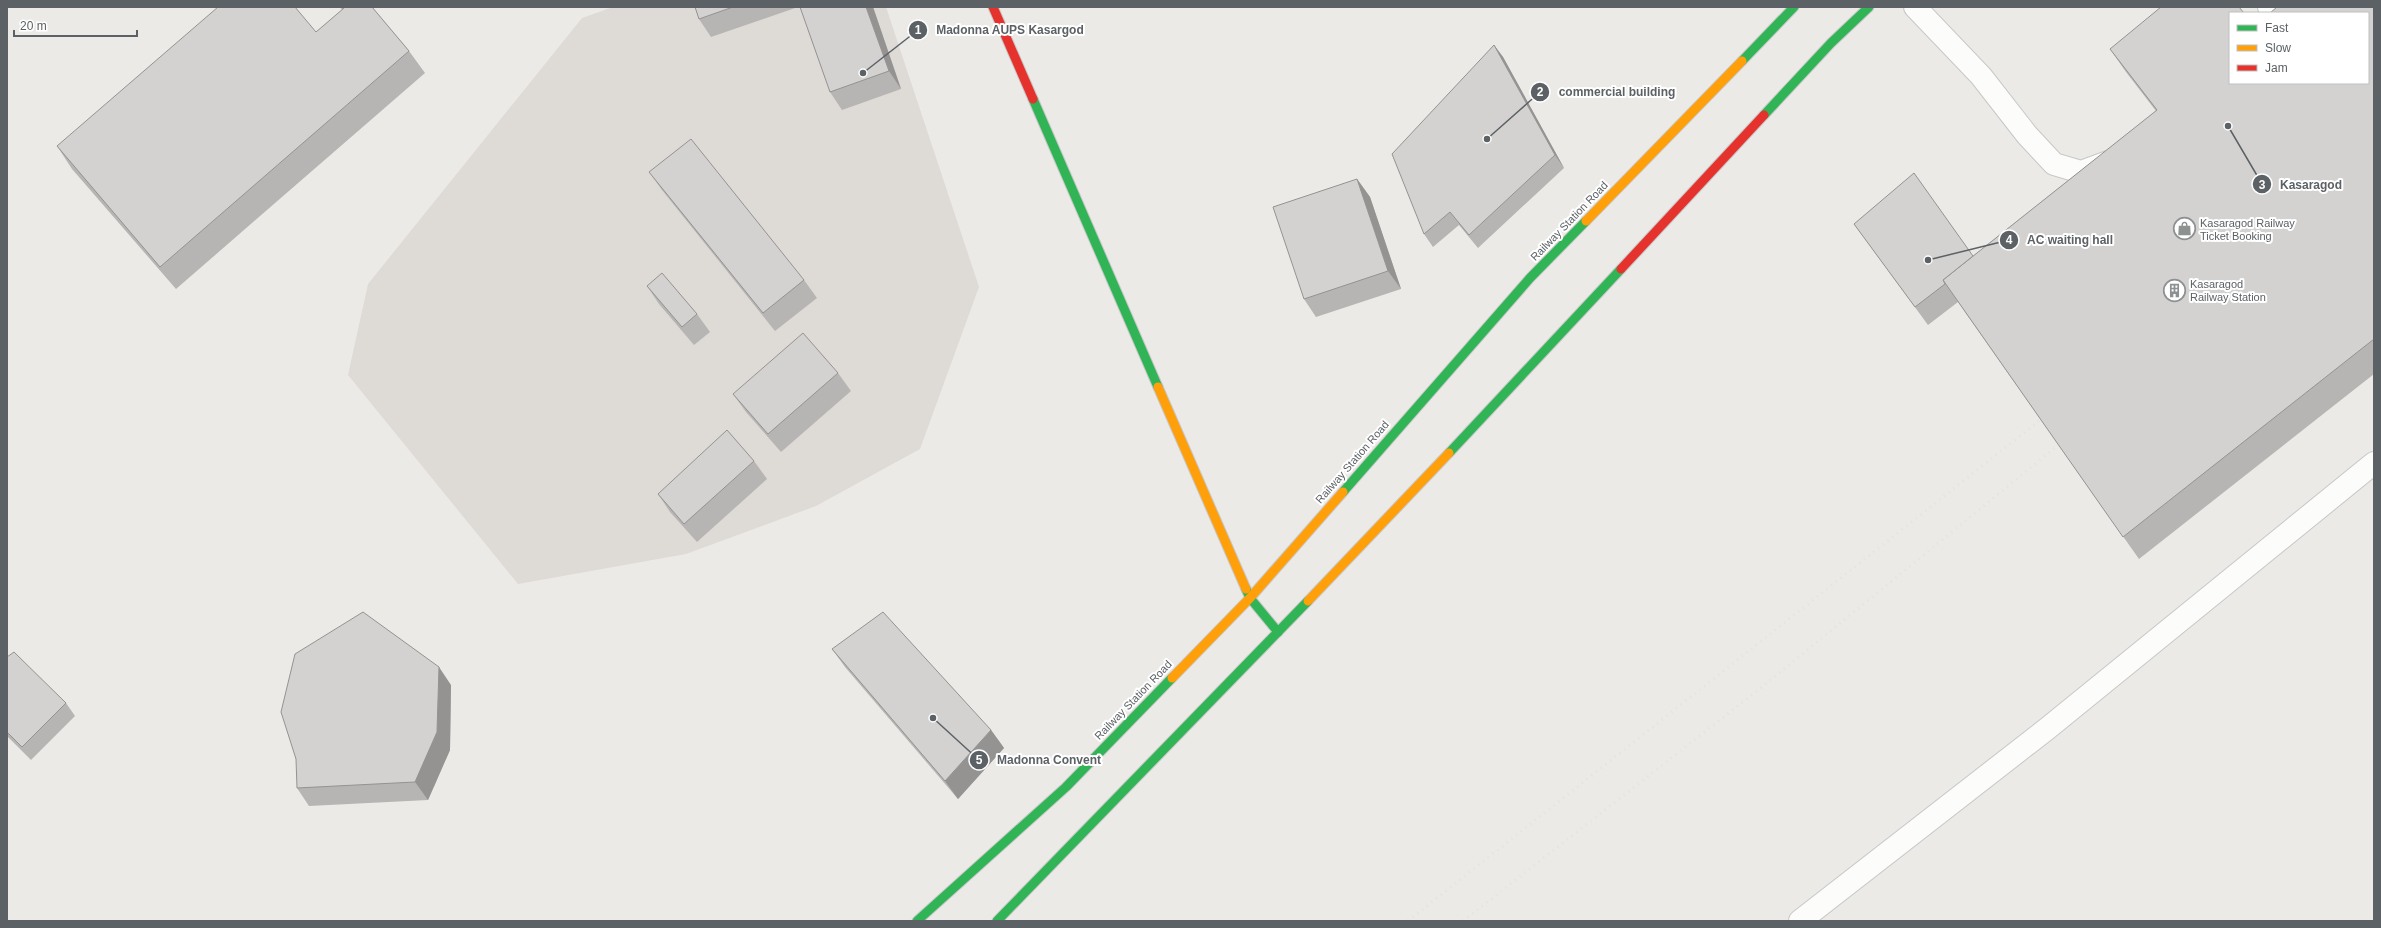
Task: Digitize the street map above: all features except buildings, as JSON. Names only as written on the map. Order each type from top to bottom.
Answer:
[{"type":"main road","points":[[993,7],[1250,598],[1278,632]]},
{"type":"main road","name":"Railway Station Road","points":[[917,921],[1066,786],[1250,598],[1530,278],[1794,7]]},
{"type":"main road","points":[[997,921],[1390,516],[1831,43],[1869,7]]},
{"type":"street","points":[[1915,7],[1981,76],[2027,135],[2054,164],[2081,172],[2102,165],[2122,153]]},
{"type":"street","points":[[1800,921],[2048,728],[2374,463]]},
{"type":"shaded area","points":[[613,7],[886,7],[979,287],[920,449],[816,506],[686,554],[518,584],[348,375],[368,284],[582,18]]},
{"type":"railway","points":[[1408,921],[2049,413]]},
{"type":"railway","points":[[1463,921],[1757,691],[2067,438]]},
{"type":"traffic: fast","points":[[1742,61],[1794,7]]},
{"type":"traffic: fast","points":[[1764,115],[1831,43],[1869,7]]},
{"type":"traffic: fast","points":[[1033,99],[1158,387]]},
{"type":"traffic: fast","points":[[1343,492],[1530,278],[1586,221]]},
{"type":"traffic: fast","points":[[1449,453],[1621,269]]},
{"type":"traffic: fast","points":[[1246,589],[1250,598],[1278,632]]},
{"type":"traffic: fast","points":[[997,921],[1308,601]]},
{"type":"traffic: fast","points":[[917,921],[1066,787],[1172,678]]},
{"type":"traffic: slow","points":[[1586,221],[1742,61]]},
{"type":"traffic: slow","points":[[1158,387],[1246,589]]},
{"type":"traffic: slow","points":[[1308,601],[1449,453]]},
{"type":"traffic: slow","points":[[1172,678],[1250,598],[1343,492]]},
{"type":"traffic: jam","points":[[993,7],[1033,99]]},
{"type":"traffic: jam","points":[[1621,269],[1764,115]]},
{"type":"place","name":"Madonna AUPS Kasargod","points":[[863,73]]},
{"type":"place","name":"Kasaragod","points":[[2228,126]]},
{"type":"place","name":"commercial building","points":[[1487,139]]},
{"type":"place","name":"Kasaragod Railway Ticket Booking","points":[[2184,229]]},
{"type":"place","name":"AC waiting hall","points":[[1928,260]]},
{"type":"place","name":"Kasaragod Railway Station","points":[[2174,290]]},
{"type":"place","name":"Madonna Convent","points":[[933,718]]}]
